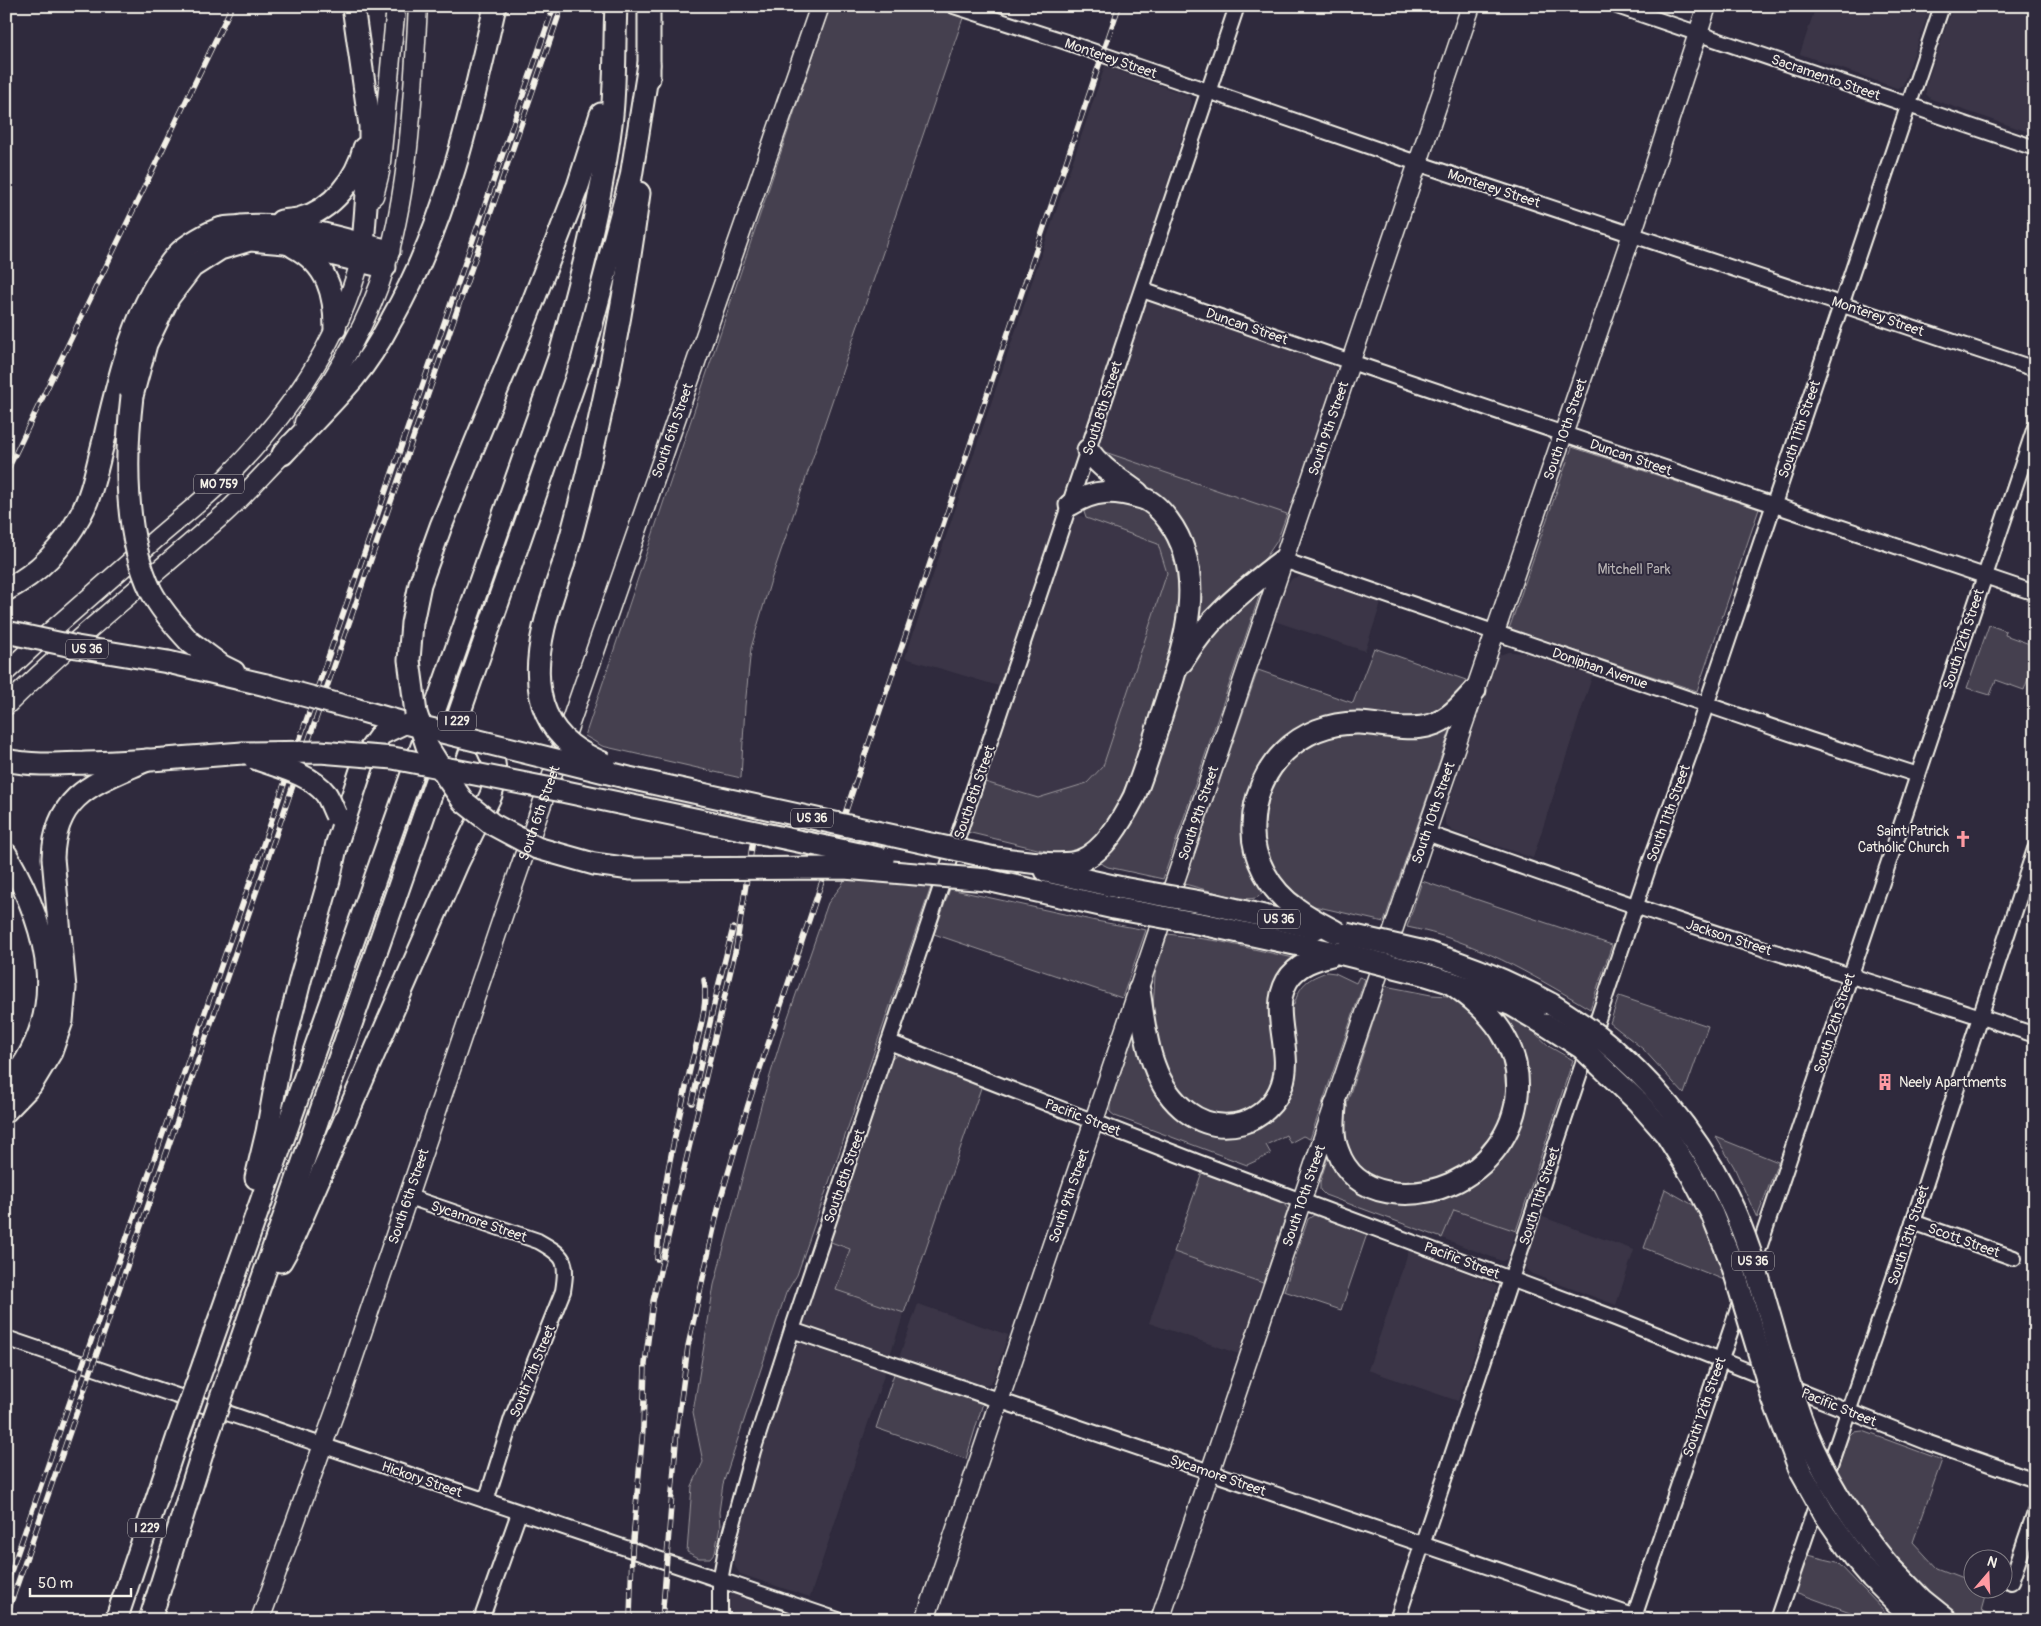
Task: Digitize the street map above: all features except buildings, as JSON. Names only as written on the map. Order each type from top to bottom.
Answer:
[{"type":"highway","points":[[353,6],[370,126],[370,154],[362,252]]},
{"type":"highway","points":[[283,454],[354,379],[380,341],[413,280],[446,197],[475,93],[495,6]]},
{"type":"highway","name":"I 229","points":[[116,1620],[234,1276],[559,358],[585,265],[612,122],[616,6]]},
{"type":"highway","name":"I 229","points":[[150,1620],[206,1441],[582,361],[631,177],[649,64],[649,6]]},
{"type":"highway","points":[[629,778],[571,746],[554,728],[542,706],[538,678],[540,653],[548,610],[583,497],[618,326],[642,174],[650,94],[649,64]]},
{"type":"highway","points":[[613,70],[596,134],[581,177],[523,327],[441,526],[420,584],[412,623],[409,660],[416,713],[427,746],[463,800],[492,824],[537,848],[594,864],[631,869],[844,868],[987,880]]},
{"type":"highway","points":[[259,683],[222,666],[190,642],[165,613],[151,591],[140,562],[129,501],[127,469],[128,430],[124,394],[131,342],[160,278],[178,254],[204,236],[223,228],[302,218],[326,206],[346,187],[361,163],[370,126]]},
{"type":"highway","points":[[259,224],[308,229],[362,252],[387,259]]},
{"type":"highway","points":[[6,590],[45,563],[64,542],[81,515],[124,394],[146,344],[169,297],[192,267],[220,249],[250,240],[362,252]]},
{"type":"highway","points":[[285,243],[308,254],[326,278],[335,304],[335,329]]},
{"type":"highway","points":[[995,858],[1065,864],[1079,862],[1101,846],[1125,814],[1134,797],[1174,678],[1189,614],[1190,578],[1182,544],[1173,527],[1162,512],[1109,473],[1096,462],[1088,450]]},
{"type":"highway","points":[[1070,505],[1082,497],[1102,492],[1117,492],[1146,499]]},
{"type":"highway","points":[[1174,678],[1194,644],[1231,603],[1283,560]]},
{"type":"highway","name":"US 36","points":[[6,632],[77,647],[168,662],[259,683],[404,723],[629,778],[995,858],[1122,888],[1210,914],[1340,940],[1429,953],[1480,970],[1516,985],[1551,1004],[1610,1046],[1642,1077],[1676,1117],[1710,1163],[1734,1210],[1752,1257],[1801,1419],[1840,1500],[1880,1571],[1914,1620]]},
{"type":"highway","points":[[1139,990],[1153,1064],[1163,1087],[1175,1102],[1200,1121],[1213,1125],[1235,1124],[1248,1121],[1269,1107],[1282,1087],[1287,1062],[1280,1001],[1288,979],[1305,963],[1340,940],[1295,908],[1268,880],[1259,862],[1254,845],[1253,827],[1257,792],[1265,776],[1286,750],[1313,731],[1334,725],[1357,723],[1417,727],[1432,725],[1451,714],[1475,690]]},
{"type":"highway","points":[[234,1276],[267,1132],[280,1060],[301,977],[329,880],[342,815],[366,755],[381,734],[404,723]]},
{"type":"highway","points":[[254,1307],[290,1245],[458,862],[491,795],[496,778],[494,763],[485,743]]},
{"type":"highway","name":"US 36","points":[[6,760],[21,763],[52,764],[242,753],[320,752],[393,758],[627,805],[1114,908],[1210,914]]},
{"type":"highway","points":[[242,753],[300,774],[326,795],[342,815]]},
{"type":"highway","points":[[6,1111],[31,1085],[50,1052],[62,1021],[65,988],[53,858],[54,836],[70,803],[84,790],[146,760]]},
{"type":"highway","points":[[6,854],[33,907],[46,950],[48,994],[43,1024],[30,1053],[6,1087]]},
{"type":"highway","name":"US 36","points":[[1340,940],[1423,974],[1512,1005],[1582,1048],[1638,1102],[1666,1134],[1691,1174],[1712,1214],[1732,1264],[1772,1396],[1800,1470],[1824,1513],[1855,1558],[1880,1571],[1947,1620]]},
{"type":"highway","points":[[1335,1106],[1334,1135],[1341,1160],[1348,1171],[1359,1181],[1370,1187],[1400,1193],[1434,1190],[1465,1177],[1490,1156],[1504,1136],[1514,1113],[1516,1082],[1514,1065],[1502,1032],[1490,1016],[1476,1001],[1448,982]]},
{"type":"main road","points":[[362,252],[380,172],[396,6]]},
{"type":"main road","points":[[283,454],[340,366],[361,327],[387,259],[396,225],[406,169],[418,6]]},
{"type":"main road","name":"South 6th Street","points":[[260,1620],[323,1446],[508,903],[820,6]]},
{"type":"main road","name":"South 9th Street","points":[[926,1620],[1471,6]]},
{"type":"main road","name":"South 10th Street","points":[[1160,1620],[1426,833],[1632,234],[1707,6]]},
{"type":"main road","name":"MO 759","points":[[6,672],[226,478],[266,436],[292,402],[326,348],[349,296],[362,252]]},
{"type":"main road","name":"MO 759","points":[[6,706],[109,611],[225,512],[283,454]]},
{"type":"street","name":"Monterey Street","points":[[954,6],[2035,369]]},
{"type":"street","name":"South 8th Street","points":[[720,1620],[720,1581],[726,1549],[753,1451],[1237,6]]},
{"type":"street","name":"Sacramento Street","points":[[1617,6],[2035,148]]},
{"type":"street","name":"South 11th Street","points":[[1397,1620],[1636,906],[1942,6]]},
{"type":"street","name":"Duncan Street","points":[[1142,290],[1773,506],[2035,593]]},
{"type":"street","name":"South 12th Street","points":[[1637,1619],[1721,1360],[2035,427]]},
{"type":"street","name":"Doniphan Avenue","points":[[1283,560],[1810,740],[1918,774]]},
{"type":"street","name":"Jackson Street","points":[[1426,833],[1636,906],[1979,1015],[2035,1035]]},
{"type":"street","name":"South 13th Street","points":[[1776,1620],[1913,1222],[1979,1015],[2035,849]]},
{"type":"street","name":"Pacific Street","points":[[889,1042],[1512,1279],[1929,1443],[2035,1480]]},
{"type":"street","name":"Sycamore Street","points":[[409,1197],[513,1231],[548,1247]]},
{"type":"street","name":"Scott Street","points":[[1913,1222],[2014,1258]]},
{"type":"street","name":"South 7th Street","points":[[486,1501],[512,1418],[563,1291],[566,1270],[562,1258],[548,1247]]},
{"type":"street","name":"Sycamore Street","points":[[792,1330],[1423,1544],[1637,1619]]},
{"type":"street","name":"Hickory Street","points":[[6,1338],[838,1620]]},
{"type":"street","points":[[2014,1573],[2035,1512]]},
{"type":"street","points":[[481,1620],[520,1513]]},
{"type":"shaded area","points":[[1816,6],[1931,6],[1903,85],[1897,88],[1800,54]]},
{"type":"shaded area","points":[[1953,6],[2035,6],[2035,134],[1931,99],[1926,94],[1926,86]]},
{"type":"shaded area","points":[[1105,66],[1189,96],[1192,101],[1190,113],[1002,687],[905,658]]},
{"type":"shaded area","points":[[1150,302],[1159,302],[1332,364],[1336,369],[1337,376],[1287,514],[1102,451],[1097,444],[1144,305]]},
{"type":"shaded area","points":[[1075,514],[1158,544],[1167,573],[1103,766],[1087,783],[1038,798],[985,782]]},
{"type":"shaded area","points":[[1302,576],[1381,603],[1365,651],[1274,621],[1287,584],[1293,578]]},
{"type":"shaded area","points":[[1508,652],[1533,653],[1593,674],[1533,858],[1452,831],[1445,823],[1445,813],[1497,656]]},
{"type":"shaded area","points":[[1454,1210],[1516,1231],[1507,1259],[1502,1261],[1442,1238]]},
{"type":"shaded area","points":[[1540,1216],[1634,1250],[1616,1305],[1532,1274],[1526,1269],[1526,1261]]},
{"type":"shaded area","points":[[828,1241],[850,1249],[836,1290],[904,1313],[890,1355],[804,1325],[802,1319]]},
{"type":"shaded area","points":[[1409,1250],[1494,1284],[1497,1288],[1458,1401],[1368,1370]]},
{"type":"shaded area","points":[[1174,1252],[1263,1283],[1239,1354],[1149,1323]]},
{"type":"shaded area","points":[[918,1304],[1008,1335],[994,1378],[990,1383],[983,1386],[899,1358]]},
{"type":"shaded area","points":[[798,1338],[886,1369],[810,1597],[740,1574],[735,1566],[733,1555],[740,1518],[761,1443],[794,1340]]},
{"type":"shaded area","points":[[734,1593],[804,1618],[803,1620],[726,1620],[728,1598]]},
{"type":"green space","points":[[830,6],[929,6],[963,18],[771,580],[751,648],[745,706],[741,778],[602,746],[585,736]]},
{"type":"green space","name":"Mitchell Park","points":[[1572,447],[1759,509],[1697,691],[1509,629]]},
{"type":"green space","points":[[1102,451],[1287,514],[1277,541],[1266,557],[1188,640],[1196,556],[1132,479]]},
{"type":"green space","points":[[1104,498],[1149,510],[1176,546],[1184,588],[1169,673],[1159,685],[1131,773],[1110,817],[1098,834],[1084,847],[1076,851],[1050,852],[967,832],[985,782],[1038,798],[1087,783],[1103,766],[1167,573],[1158,544],[1086,518],[1084,512],[1089,505]]},
{"type":"green space","points":[[1260,594],[1163,879],[1108,867],[1094,860],[1178,684],[1206,638],[1243,605]]},
{"type":"green space","points":[[1989,625],[2006,631],[2005,635],[2035,646],[2035,659],[2024,690],[1996,680],[1990,695],[1967,688]]},
{"type":"green space","points":[[1374,648],[1466,680],[1460,697],[1447,710],[1416,719],[1350,715],[1262,768],[1264,883],[1261,894],[1252,899],[1243,898],[1184,884],[1258,670],[1353,703]]},
{"type":"green space","points":[[1454,719],[1384,922],[1314,906],[1301,899],[1282,882],[1270,862],[1263,840],[1262,814],[1275,773],[1313,739]]},
{"type":"green space","points":[[849,869],[932,884],[797,1275],[786,1293],[723,1484],[719,1512],[720,1527],[715,1552],[710,1558],[699,1558],[687,1552],[692,1486],[703,1462],[693,1412],[714,1285],[762,1102],[787,1020],[828,903],[842,885]]},
{"type":"green space","points":[[1422,881],[1612,945],[1590,1009],[1524,971],[1479,949],[1456,940],[1407,927]]},
{"type":"green space","points":[[950,889],[1146,930],[1122,998],[934,934]]},
{"type":"green space","points":[[1168,934],[1218,941],[1298,959],[1281,1061],[1263,1102],[1234,1117],[1205,1113],[1168,1081],[1152,1027],[1155,974]]},
{"type":"green space","points":[[1327,972],[1335,973],[1356,983],[1359,977],[1365,979],[1310,1139],[1303,1136],[1290,1143],[1286,1135],[1266,1145],[1271,1154],[1247,1165],[1115,1116],[1110,1112],[1110,1104],[1135,1031],[1155,1088],[1241,1130],[1294,1072],[1295,1044],[1290,1004],[1294,1005],[1305,983]]},
{"type":"green space","points":[[1385,986],[1431,995],[1449,996],[1466,1004],[1497,1035],[1512,1082],[1502,1126],[1461,1169],[1422,1184],[1374,1178],[1357,1170],[1348,1157],[1341,1128],[1344,1112]]},
{"type":"green space","points":[[1619,996],[1708,1026],[1684,1094],[1643,1049],[1610,1023]]},
{"type":"green space","points":[[1501,1015],[1534,1032],[1550,1047],[1573,1060],[1516,1231],[1454,1210],[1442,1238],[1325,1195],[1320,1190],[1320,1182],[1330,1150],[1340,1171],[1413,1200],[1516,1130]]},
{"type":"green space","points":[[900,1054],[910,1056],[982,1085],[904,1313],[836,1290],[850,1249],[828,1241],[891,1059]]},
{"type":"green space","points":[[1716,1137],[1778,1162],[1757,1218],[1734,1167]]},
{"type":"green space","points":[[1202,1172],[1284,1204],[1288,1209],[1263,1283],[1174,1252]]},
{"type":"green space","points":[[1665,1189],[1695,1206],[1716,1251],[1727,1281],[1644,1248]]},
{"type":"green space","points":[[1314,1215],[1367,1234],[1341,1310],[1284,1291],[1308,1219]]},
{"type":"green space","points":[[895,1371],[983,1403],[966,1459],[876,1428]]},
{"type":"green space","points":[[1863,1431],[1942,1460],[1913,1542],[1937,1568],[1964,1578],[1964,1598],[1986,1598],[1982,1611],[2001,1620],[1962,1620],[1924,1589],[1887,1550],[1860,1515],[1836,1472],[1849,1436],[1853,1432]]},
{"type":"green space","points":[[1807,1555],[1837,1562],[1893,1620],[1872,1620],[1795,1592]]},
{"type":"railway","points":[[6,473],[232,6]]},
{"type":"railway","points":[[6,1586],[554,6]]},
{"type":"railway","points":[[6,1617],[562,6]]},
{"type":"railway","points":[[662,1620],[677,1430],[688,1346],[720,1201],[748,1105],[814,905],[1119,6]]},
{"type":"railway","points":[[630,1620],[632,1551],[643,1429],[645,1364],[653,1301],[736,948],[753,840]]},
{"type":"railway","points":[[692,1103],[733,928]]},
{"type":"railway","points":[[657,1259],[661,1212],[669,1166],[701,1027],[705,1003],[704,980]]},
{"type":"place","name":"Saint Patrick Catholic Church","points":[[1963,839]]},
{"type":"place","name":"Neely Apartments","points":[[1885,1082]]}]
